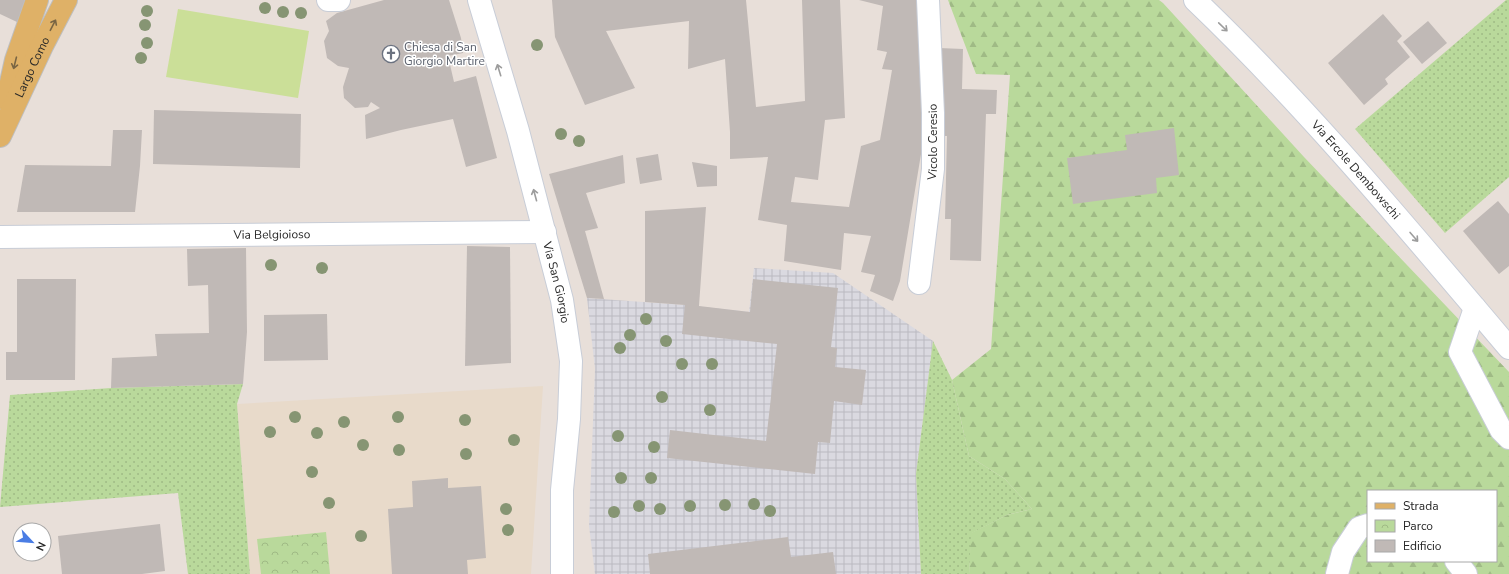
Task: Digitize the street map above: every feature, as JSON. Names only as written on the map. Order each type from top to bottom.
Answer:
[{"type":"main road","name":"Largo Como","points":[[0,135],[16,60],[37,0]]},
{"type":"main road","name":"Largo Como","points":[[0,135],[42,46],[66,0]]},
{"type":"street","points":[[328,0],[339,0]]},
{"type":"street","name":"Via San Giorgio","points":[[479,0],[518,131],[562,300],[570,361],[569,419],[562,490],[562,574]]},
{"type":"street","name":"Vicolo Ceresio","points":[[919,283],[933,169],[933,120],[928,0]]},
{"type":"street","name":"Via Ercole Dembowschi","points":[[1195,0],[1240,43],[1323,133],[1509,348]]},
{"type":"street","name":"Via Belgioioso","points":[[0,237],[545,232]]},
{"type":"street","points":[[1475,308],[1460,352],[1501,430],[1509,438]]},
{"type":"street","points":[[1337,574],[1343,552],[1359,528],[1367,525]]},
{"type":"street","points":[[1457,562],[1466,574]]},
{"type":"shaded area","points":[[754,268],[833,273],[933,341],[916,474],[921,574],[595,574],[589,526],[595,369],[587,298],[685,305],[749,312]]},
{"type":"shaded area","points":[[543,386],[531,574],[250,574],[237,404]]},
{"type":"green space","points":[[948,0],[1159,0],[1163,3],[1304,157],[1509,372],[1509,574],[969,574],[971,533],[1007,515],[1032,509],[1005,479],[969,456],[952,380],[991,349],[1010,75],[976,74]]},
{"type":"green space","points":[[1506,0],[1509,0],[1509,177],[1445,233],[1355,129]]},
{"type":"green space","points":[[178,9],[309,31],[298,98],[166,77]]},
{"type":"green space","points":[[933,341],[952,380],[969,456],[1005,479],[1032,509],[1007,515],[972,533],[969,574],[921,574],[916,474]]},
{"type":"green space","points":[[243,384],[237,404],[250,574],[188,574],[178,493],[0,507],[10,395],[111,388]]},
{"type":"green space","points":[[326,532],[330,574],[261,574],[257,539]]},
{"type":"building","points":[[0,0],[26,0],[17,22],[0,14]]},
{"type":"building","points":[[384,0],[449,0],[461,38],[463,53],[448,56],[454,82],[476,76],[497,158],[466,167],[453,119],[366,139],[365,115],[380,108],[371,102],[368,107],[355,108],[344,98],[343,87],[349,68],[338,66],[327,58],[324,41],[329,31],[326,21],[337,13]]},
{"type":"building","points":[[552,0],[746,0],[756,107],[805,101],[802,0],[840,0],[845,118],[825,120],[818,180],[795,177],[791,202],[849,207],[861,146],[880,140],[892,70],[882,69],[887,52],[877,50],[883,6],[859,0],[919,0],[923,142],[900,281],[893,301],[870,291],[875,275],[861,272],[871,236],[844,233],[841,270],[784,261],[787,225],[758,220],[768,157],[730,159],[730,132],[725,59],[688,69],[689,21],[606,31],[635,88],[585,105],[555,37]]},
{"type":"building","points":[[1383,14],[1402,36],[1397,41],[1410,57],[1385,79],[1388,84],[1364,105],[1328,63]]},
{"type":"building","points":[[1428,21],[1447,43],[1422,64],[1403,42]]},
{"type":"building","points":[[939,48],[963,49],[962,89],[997,90],[996,114],[986,114],[981,261],[950,260],[951,219],[945,219],[947,136],[936,136]]},
{"type":"building","points":[[154,110],[301,114],[300,168],[153,164]]},
{"type":"building","points":[[1174,128],[1179,175],[1156,178],[1157,193],[1073,204],[1067,158],[1127,150],[1125,135]]},
{"type":"building","points":[[113,130],[142,130],[135,212],[17,212],[25,165],[111,166]]},
{"type":"building","points":[[658,154],[662,180],[640,184],[636,158]]},
{"type":"building","points":[[623,155],[625,183],[586,193],[598,228],[585,231],[604,299],[587,298],[549,174]]},
{"type":"building","points":[[692,162],[717,166],[717,186],[697,187]]},
{"type":"building","points":[[1498,201],[1509,214],[1509,266],[1499,274],[1463,231]]},
{"type":"building","points":[[706,207],[699,306],[750,312],[753,279],[838,288],[831,347],[837,348],[835,367],[866,370],[862,405],[834,401],[830,443],[818,442],[815,474],[667,458],[670,430],[766,441],[777,344],[682,334],[685,305],[645,302],[645,211]]},
{"type":"building","points":[[467,246],[510,247],[511,363],[465,366]]},
{"type":"building","points":[[246,248],[247,332],[243,384],[111,388],[112,358],[157,356],[155,334],[209,333],[208,285],[188,286],[187,249]]},
{"type":"building","points":[[17,279],[76,279],[75,380],[6,380],[6,352],[17,352]]},
{"type":"building","points":[[327,314],[328,360],[264,361],[264,315]]},
{"type":"building","points":[[448,478],[448,488],[481,486],[486,558],[467,560],[468,574],[392,574],[388,509],[413,507],[412,481]]},
{"type":"building","points":[[160,524],[165,571],[142,574],[62,574],[58,536]]},
{"type":"building","points":[[788,537],[791,557],[833,552],[836,574],[650,574],[648,554]]},
{"type":"place","name":"Chiesa di San Giorgio Martire","points":[[391,54]]}]
